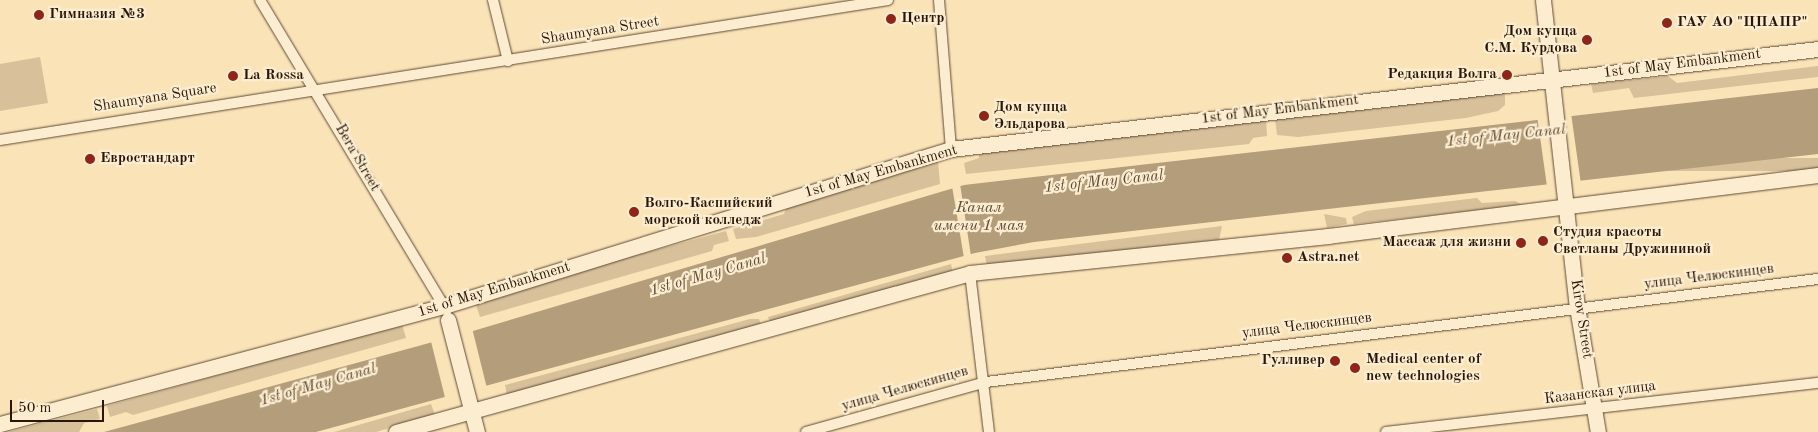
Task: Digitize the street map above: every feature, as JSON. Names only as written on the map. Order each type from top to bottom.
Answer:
[{"type":"main road","points":[[1543,0],[1551,80]]},
{"type":"main road","name":"1st of May Embankment","points":[[0,424],[446,313],[951,149],[1818,48]]},
{"type":"main road","name":"Kirov Street","points":[[1551,80],[1577,307],[1596,408],[1598,432]]},
{"type":"main road","points":[[396,432],[471,405],[970,273],[1566,199],[1818,175]]},
{"type":"main road","points":[[446,313],[478,432]]},
{"type":"street","name":"Bera Street","points":[[260,0],[316,88],[446,313]]},
{"type":"street","points":[[493,0],[508,61]]},
{"type":"street","name":"Shaumyana Street","points":[[316,88],[508,61],[888,0]]},
{"type":"street","points":[[938,0],[951,149]]},
{"type":"street","name":"Shaumyana Square","points":[[0,140],[316,88]]},
{"type":"street","points":[[970,273],[986,382],[989,432]]},
{"type":"street","name":"улица Челюскинцев","points":[[806,432],[986,382],[1577,307],[1818,279]]},
{"type":"street","name":"Казанская улица","points":[[1386,432],[1818,382]]},
{"type":"shaded area","points":[[40,57],[48,103],[0,111],[0,64]]},
{"type":"shaded area","points":[[1818,66],[1818,77],[1634,98],[1629,88],[1593,93],[1591,84],[1668,76],[1677,83]]},
{"type":"shaded area","points":[[1505,92],[1505,105],[1498,111],[1466,118],[1298,137],[1277,135],[1275,118]]},
{"type":"shaded area","points":[[1266,119],[1267,136],[1253,138],[1249,144],[966,174],[964,163],[979,158],[979,152]]},
{"type":"shaded area","points":[[1644,158],[1818,158],[1818,171],[1644,171]]},
{"type":"shaded area","points":[[938,161],[940,184],[756,237],[736,239],[733,229],[784,214],[788,204]]},
{"type":"shaded area","points":[[1477,198],[1482,203],[1515,201],[1523,205],[1354,224],[1352,217],[1366,211]]},
{"type":"shaded area","points":[[1324,214],[1346,218],[1347,224],[1327,228]]},
{"type":"shaded area","points":[[1222,226],[1219,240],[987,266],[985,256]]},
{"type":"shaded area","points":[[726,231],[729,241],[714,245],[712,251],[480,317],[474,299]]},
{"type":"shaded area","points":[[951,264],[953,273],[770,322],[768,317]]},
{"type":"shaded area","points":[[750,319],[759,319],[761,325],[507,395],[505,385]]},
{"type":"shaded area","points":[[402,324],[406,338],[133,415],[126,412],[110,417],[107,406]]},
{"type":"shaded area","points":[[431,404],[435,415],[376,432],[334,432]]},
{"type":"shaded area","points":[[97,409],[100,419],[84,423],[79,432],[8,432]]},
{"type":"water","name":"Канал имени 1 мая","points":[[1818,88],[1818,154],[1034,242],[975,253],[316,432],[104,432],[473,331],[964,185]]},
{"type":"pier","points":[[1571,113],[1581,183],[1547,188],[1537,118]]},
{"type":"pier","points":[[960,184],[971,256],[964,258],[952,186]]},
{"type":"pier","points":[[472,328],[487,387],[445,398],[430,338]]},
{"type":"place","name":"Гимназия №3","points":[[39,15]]},
{"type":"place","name":"Центр","points":[[891,19]]},
{"type":"place","name":"ГАУ АО \"ЦПАПР\"","points":[[1667,23]]},
{"type":"place","name":"Дом купца С.М. Курдова","points":[[1587,40]]},
{"type":"place","name":"Редакция Волга","points":[[1507,75]]},
{"type":"place","name":"La Rossa","points":[[233,76]]},
{"type":"place","name":"Дом купца Эльдарова","points":[[984,116]]},
{"type":"place","name":"Евроcтандарт","points":[[90,159]]},
{"type":"place","name":"Волго-Каспийский морской колледж","points":[[634,212]]},
{"type":"place","name":"Студия красоты Светланы Дружининой","points":[[1543,241]]},
{"type":"place","name":"Массаж для жизни","points":[[1521,243]]},
{"type":"place","name":"Astra.net","points":[[1287,258]]},
{"type":"place","name":"Гулливер","points":[[1335,361]]},
{"type":"place","name":"Medical center of new technologies","points":[[1355,368]]},
{"type":"water label","name":"1st of May Canal","points":[[1506,136]]},
{"type":"water label","name":"1st of May Canal","points":[[1104,182]]},
{"type":"water label","name":"1st of May Canal","points":[[708,275]]},
{"type":"water label","name":"1st of May Canal","points":[[318,385]]}]
